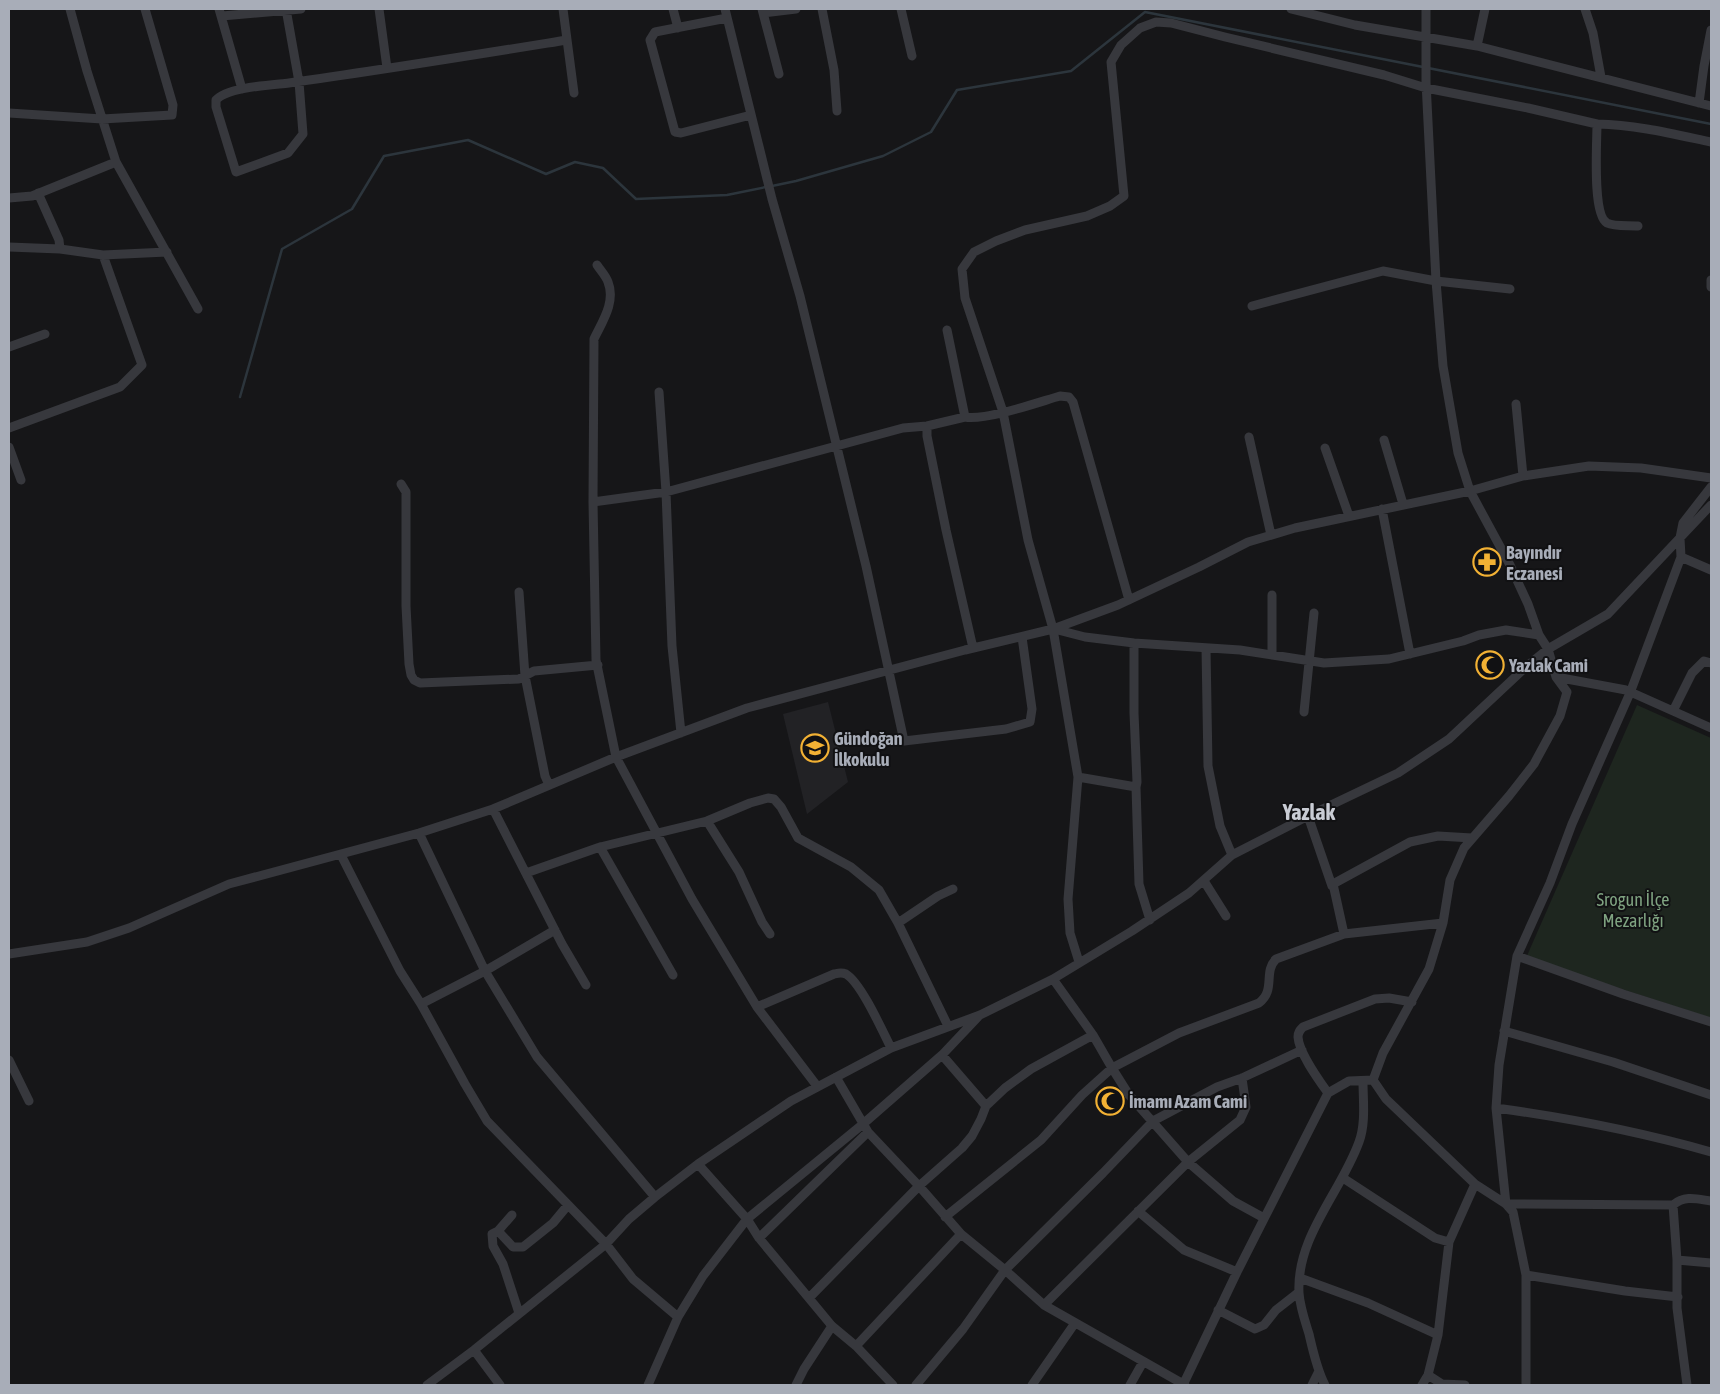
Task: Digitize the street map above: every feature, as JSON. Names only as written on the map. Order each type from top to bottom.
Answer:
[{"type":"street","points":[[70,9],[116,162],[198,309]]},
{"type":"street","points":[[9,113],[102,119],[172,115],[173,105],[145,9]]},
{"type":"street","points":[[242,89],[220,12],[301,9]]},
{"type":"street","points":[[379,9],[387,68]]},
{"type":"street","points":[[563,9],[574,93]]},
{"type":"street","points":[[673,9],[678,28]]},
{"type":"street","points":[[725,9],[772,199],[800,296],[837,446],[866,566],[904,741],[1006,729],[1030,722],[1032,708],[1022,637]]},
{"type":"street","points":[[779,74],[763,11],[796,9]]},
{"type":"street","points":[[822,9],[834,70],[837,111]]},
{"type":"street","points":[[900,9],[912,56]]},
{"type":"street","points":[[1291,9],[1355,25],[1477,46],[1711,106]]},
{"type":"street","points":[[1373,1080],[1383,1053],[1429,969],[1444,923],[1450,880],[1464,848],[1534,764],[1560,716],[1567,692],[1556,677],[1548,649],[1539,635],[1528,604],[1510,565],[1470,491],[1458,453],[1443,366],[1436,281],[1426,85],[1426,9]]},
{"type":"street","points":[[1477,46],[1485,9]]},
{"type":"street","points":[[1585,9],[1594,33],[1601,77]]},
{"type":"street","points":[[287,10],[299,82],[303,134],[288,153],[236,172],[216,107],[216,100],[223,94],[242,89],[299,82],[567,40]]},
{"type":"street","points":[[727,18],[655,32],[650,40],[675,132],[681,133],[751,114]]},
{"type":"street","points":[[1079,962],[1070,933],[1068,899],[1078,777],[1053,629],[1028,540],[1003,412],[965,298],[962,269],[974,252],[996,241],[1026,230],[1087,216],[1110,206],[1124,196],[1111,62],[1120,45],[1140,28],[1156,22],[1180,24],[1225,37],[1597,124],[1645,128],[1711,142]]},
{"type":"street","points":[[1700,103],[1704,66],[1711,30]]},
{"type":"street","points":[[1597,124],[1596,182],[1600,215],[1606,222],[1638,226]]},
{"type":"street","points":[[9,198],[38,194],[116,162]]},
{"type":"street","points":[[38,194],[59,240],[60,249]]},
{"type":"street","points":[[9,247],[60,249],[103,255],[167,252]]},
{"type":"street","points":[[9,428],[120,387],[142,365],[103,255]]},
{"type":"street","points":[[597,265],[608,283],[611,300],[594,339],[593,502],[598,665],[616,757],[692,899],[757,1007],[817,1086]]},
{"type":"street","points":[[1252,306],[1383,271],[1436,281],[1510,289]]},
{"type":"street","points":[[1711,280],[1711,287]]},
{"type":"street","points":[[947,330],[965,417]]},
{"type":"street","points":[[9,348],[46,334]]},
{"type":"street","points":[[659,392],[666,492],[672,646],[681,733]]},
{"type":"street","points":[[593,502],[666,492],[903,428],[927,426],[965,417],[971,418],[1003,412],[1060,396],[1069,397],[1073,402],[1129,600]]},
{"type":"street","points":[[1516,404],[1523,476]]},
{"type":"street","points":[[927,426],[927,436],[946,530],[973,648]]},
{"type":"street","points":[[1249,437],[1272,535]]},
{"type":"street","points":[[1384,440],[1403,504]]},
{"type":"street","points":[[9,447],[21,480]]},
{"type":"street","points":[[1325,448],[1349,516]]},
{"type":"street","points":[[9,954],[87,942],[129,928],[229,884],[419,833],[494,809],[616,757],[746,708],[973,648],[1053,629],[1129,600],[1248,542],[1295,528],[1470,491],[1523,476],[1589,466],[1641,468],[1711,478]]},
{"type":"street","points":[[402,484],[406,492],[406,606],[409,664],[414,680],[420,683],[519,679],[534,671],[598,665]]},
{"type":"street","points":[[1506,1204],[1496,1108],[1499,1066],[1517,956],[1550,883],[1572,824],[1630,693],[1681,557],[1680,538],[1682,523],[1711,487]]},
{"type":"street","points":[[427,1385],[474,1350],[606,1244],[629,1219],[655,1197],[698,1164],[791,1101],[891,1048],[980,1015],[1052,979],[1150,920],[1204,881],[1232,855],[1398,773],[1449,739],[1527,666],[1548,649],[1608,614],[1711,505]]},
{"type":"street","points":[[1382,509],[1410,654]]},
{"type":"street","points":[[1681,557],[1711,570]]},
{"type":"street","points":[[519,592],[525,676],[545,776],[549,785]]},
{"type":"street","points":[[1272,596],[1272,655]]},
{"type":"street","points":[[1304,712],[1314,613]]},
{"type":"street","points":[[1053,629],[1085,637],[1134,643],[1240,650],[1324,663],[1389,659],[1506,630],[1539,635]]},
{"type":"street","points":[[1134,643],[1139,884],[1150,920]]},
{"type":"street","points":[[1206,648],[1208,766],[1220,826],[1232,855]]},
{"type":"street","points":[[1672,711],[1692,673],[1704,661],[1711,662]]},
{"type":"street","points":[[1556,677],[1626,690],[1711,728]]},
{"type":"street","points":[[1078,777],[1136,787]]},
{"type":"street","points":[[526,874],[600,848],[657,832],[707,821],[750,803],[768,798],[774,799],[781,807],[798,838],[851,867],[879,890],[898,923],[948,1026]]},
{"type":"street","points":[[494,809],[555,930],[586,985]]},
{"type":"street","points":[[1308,816],[1332,886],[1333,884],[1344,934]]},
{"type":"street","points":[[707,821],[739,872],[762,922],[770,934]]},
{"type":"street","points":[[419,833],[485,970],[537,1057],[655,1197]]},
{"type":"street","points":[[1333,884],[1410,842],[1438,836],[1472,838]]},
{"type":"street","points":[[600,848],[673,975]]},
{"type":"street","points":[[341,855],[400,971],[488,1121],[606,1244],[633,1279],[678,1317]]},
{"type":"street","points":[[1204,881],[1226,916]]},
{"type":"street","points":[[898,923],[938,896],[953,889]]},
{"type":"street","points":[[945,1217],[1041,1140],[1082,1095],[1112,1068],[1180,1033],[1259,1003],[1268,993],[1271,964],[1276,958],[1344,934],[1444,923]]},
{"type":"street","points":[[421,1004],[555,930]]},
{"type":"street","points":[[1517,956],[1623,994],[1711,1022]]},
{"type":"street","points":[[757,1007],[842,972],[857,986],[891,1048]]},
{"type":"street","points":[[1052,979],[1094,1036],[1130,1095],[1188,1162],[1233,1201],[1264,1218]]},
{"type":"street","points":[[1328,1093],[1302,1050],[1298,1037],[1299,1031],[1303,1027],[1375,999],[1388,998],[1412,1002]]},
{"type":"street","points":[[648,1385],[678,1317],[703,1276],[747,1219],[863,1124],[942,1055],[980,1015]]},
{"type":"street","points":[[1504,1031],[1614,1062],[1711,1095]]},
{"type":"street","points":[[809,1298],[919,1186],[949,1160],[972,1136],[986,1106],[1005,1088],[1031,1069],[1094,1036]]},
{"type":"street","points":[[916,1385],[963,1329],[1005,1270],[1153,1121],[1216,1087],[1242,1078],[1302,1050]]},
{"type":"street","points":[[942,1055],[986,1106]]},
{"type":"street","points":[[9,1060],[29,1101]]},
{"type":"street","points":[[836,1077],[868,1132],[961,1234],[1044,1305],[1184,1385],[1218,1310],[1328,1093],[1349,1081],[1373,1080]]},
{"type":"street","points":[[1044,1305],[1188,1162],[1240,1120],[1246,1107],[1242,1078]]},
{"type":"street","points":[[1373,1080],[1386,1100],[1475,1184],[1506,1204],[1513,1212],[1526,1275],[1526,1385]]},
{"type":"street","points":[[1325,1385],[1319,1371],[1301,1306],[1299,1292],[1302,1262],[1310,1239],[1343,1178],[1360,1141],[1363,1125],[1363,1081]]},
{"type":"street","points":[[1496,1108],[1567,1118],[1711,1152]]},
{"type":"street","points":[[759,1238],[868,1132]]},
{"type":"street","points":[[698,1164],[747,1219],[759,1238],[832,1326],[856,1346],[893,1385]]},
{"type":"street","points":[[1343,1178],[1435,1238],[1449,1242]]},
{"type":"street","points":[[1422,1385],[1428,1375],[1438,1335],[1449,1242],[1475,1184]]},
{"type":"street","points":[[1506,1204],[1673,1205],[1680,1200],[1689,1198],[1711,1202]]},
{"type":"street","points":[[498,1231],[513,1247],[523,1247],[553,1223],[568,1205]]},
{"type":"street","points":[[1673,1205],[1677,1260],[1677,1308],[1687,1385]]},
{"type":"street","points":[[1138,1211],[1184,1250],[1237,1272]]},
{"type":"street","points":[[512,1215],[498,1231],[492,1234],[494,1246],[503,1264],[519,1313]]},
{"type":"street","points":[[856,1346],[961,1234]]},
{"type":"street","points":[[1677,1260],[1711,1263]]},
{"type":"street","points":[[1526,1275],[1625,1292],[1678,1297]]},
{"type":"street","points":[[1300,1278],[1368,1304],[1438,1335]]},
{"type":"street","points":[[1218,1310],[1255,1329],[1264,1325],[1276,1310],[1299,1292]]},
{"type":"street","points":[[1032,1385],[1075,1323]]},
{"type":"street","points":[[796,1385],[804,1369],[832,1326]]},
{"type":"street","points":[[474,1350],[500,1385]]},
{"type":"street","points":[[1130,1385],[1144,1362]]},
{"type":"street","points":[[1312,1385],[1319,1371]]},
{"type":"street","points":[[1428,1375],[1442,1384],[1465,1385]]},
{"type":"shaded area","name":"Gündoğan İlkokulu","points":[[828,702],[848,782],[807,814],[783,714]]},
{"type":"green space","name":"Srogun İlçe Mezarlığı","points":[[1637,705],[1711,738],[1711,1018],[1526,958]]},
{"type":"waterway","points":[[772,186],[883,156],[931,132],[957,90],[1071,71],[1145,12],[1711,124]]},
{"type":"waterway","points":[[240,397],[282,249],[352,209],[384,156],[468,140],[546,174],[575,162],[603,168],[636,199],[727,195],[766,187]]},
{"type":"place","name":"Bayındır Eczanesi","points":[[1487,562]]},
{"type":"place","name":"Yazlak Cami","points":[[1490,665]]},
{"type":"place","name":"Gündoğan İlkokulu","points":[[815,748]]},
{"type":"place","name":"İmamı Azam Cami","points":[[1110,1101]]},
{"type":"district","name":"Yazlak","points":[[1309,812]]}]
